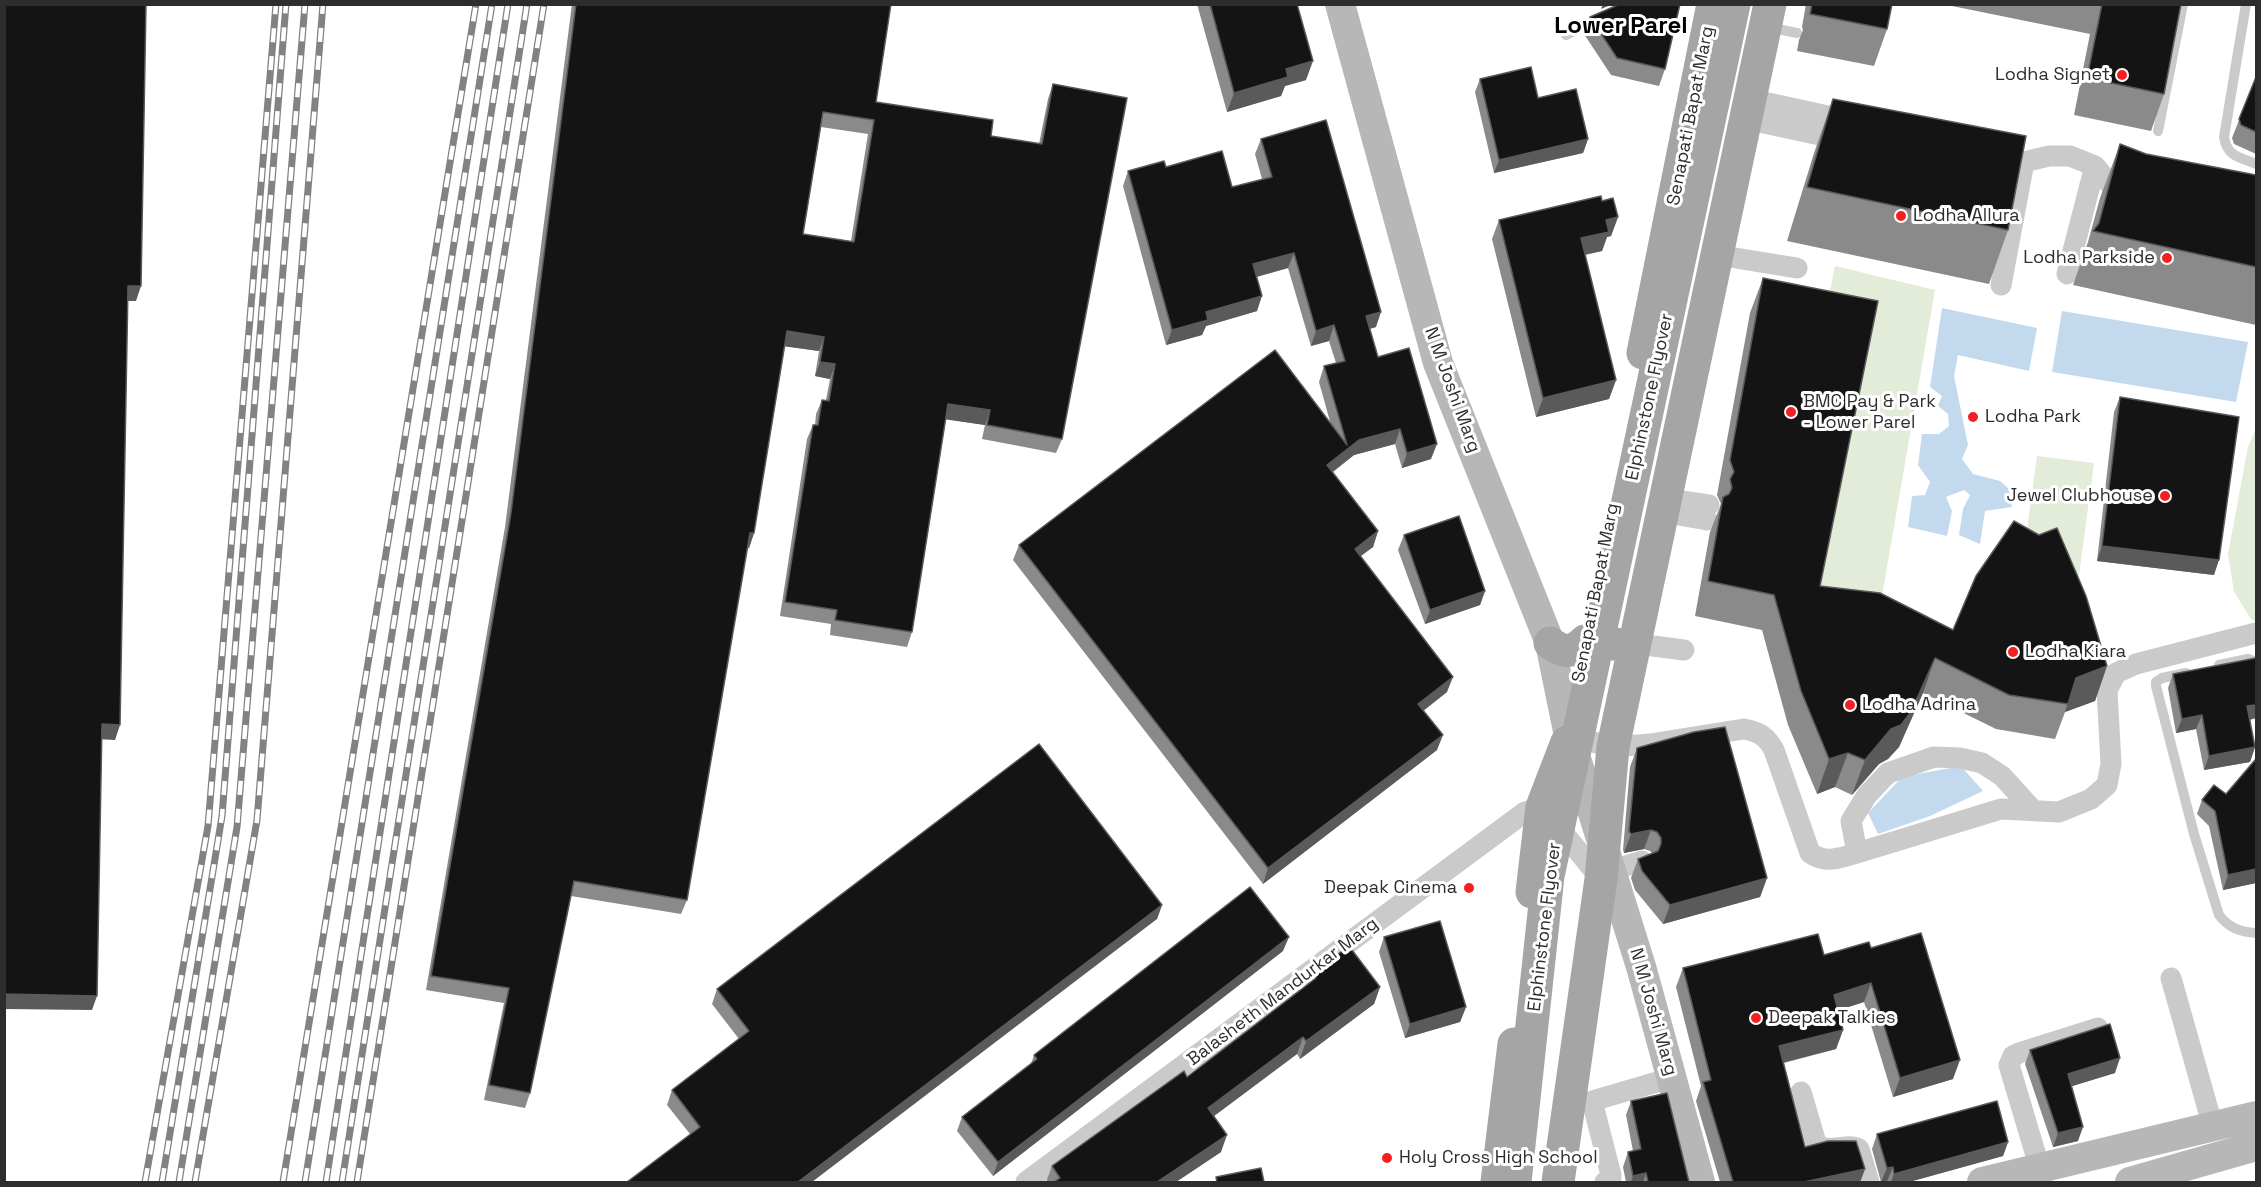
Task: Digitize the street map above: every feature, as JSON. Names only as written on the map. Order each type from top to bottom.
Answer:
[{"type":"main road","name":"N M Joshi Marg","points":[[1340,4],[1438,363],[1550,643],[1569,736],[1605,863],[1642,970],[1700,1182]]},
{"type":"main road","name":"Senapati Bapat Marg","points":[[1497,1182],[1542,807],[1569,736],[1585,641],[1713,4]]},
{"type":"main road","name":"Elphinstone Flyover","points":[[1515,1182],[1548,876],[1734,4]]},
{"type":"main road","points":[[1558,1182],[1605,863],[1612,747],[1748,109],[1763,12]]},
{"type":"main road","name":"Elphinstone Flyover","points":[[1536,1182],[1568,882],[1763,12]]},
{"type":"main road","points":[[1550,643],[1562,651],[1569,652],[1576,650],[1585,641],[1634,646]]},
{"type":"main road","points":[[1982,1182],[2256,1116]]},
{"type":"main road","points":[[2130,1182],[2164,1178],[2256,1146]]},
{"type":"street","points":[[1748,109],[1870,136]]},
{"type":"street","points":[[1980,161],[2007,166],[2049,156],[2070,156],[2095,166],[2115,190],[2151,201]]},
{"type":"street","points":[[2001,285],[2024,162]]},
{"type":"street","points":[[2067,274],[2095,166]]},
{"type":"street","points":[[1717,255],[1797,268]]},
{"type":"street","points":[[1663,505],[1708,512]]},
{"type":"street","points":[[1569,736],[1612,747],[1650,744],[1744,729],[1755,731],[1767,738],[1774,750],[1810,853],[1824,860],[1838,859],[1856,848],[2024,802],[2060,812],[2091,799],[2108,785],[2111,764],[2108,690],[2116,673],[2136,664],[2256,633]]},
{"type":"street","points":[[1634,646],[1645,645],[1684,650]]},
{"type":"street","points":[[1856,848],[1851,821],[1867,795],[1888,773],[1934,757],[1960,758],[1982,763],[2002,776],[2024,802]]},
{"type":"street","points":[[1542,807],[1605,863],[1642,861]]},
{"type":"street","name":"Balasheth Mandurkar Marg","points":[[1026,1182],[1525,812],[1542,807]]},
{"type":"street","points":[[2170,978],[2212,1127]]},
{"type":"street","points":[[2040,1168],[2009,1065],[2013,1056],[2019,1053],[2098,1028]]},
{"type":"street","points":[[1605,1182],[1611,1179],[1611,1175],[1592,1101],[1657,1082]]},
{"type":"street","points":[[1801,1092],[1816,1143],[1824,1148],[1855,1147],[1859,1149],[1869,1182]]},
{"type":"lane","points":[[2158,131],[2183,4]]},
{"type":"lane","points":[[2246,4],[2224,137],[2230,153],[2256,164]]},
{"type":"lane","points":[[1566,35],[1614,12]]},
{"type":"lane","points":[[1763,12],[1797,33]]},
{"type":"lane","points":[[2256,667],[2254,661],[2248,659],[2162,678],[2156,682],[2194,834],[2219,915],[2226,925],[2243,932],[2256,933]]},
{"type":"green space","points":[[1835,266],[1935,290],[1878,619],[1767,605]]},
{"type":"green space","points":[[2256,428],[2256,621],[2251,619],[2234,592],[2228,554],[2248,447]]},
{"type":"green space","points":[[2037,456],[2094,463],[2079,575],[2022,568]]},
{"type":"water","points":[[1942,308],[2037,328],[2029,371],[1958,355],[1954,376],[1968,445],[1962,459],[1973,474],[2000,481],[2009,489],[2012,507],[1985,511],[1980,544],[1959,535],[1963,509],[1970,495],[1964,490],[1946,497],[1952,511],[1947,536],[1908,527],[1912,496],[1925,495],[1930,482],[1918,465],[1922,434],[1939,434],[1949,426],[1948,414],[1938,406],[1942,396],[1930,387]]},
{"type":"water","points":[[2062,311],[2248,342],[2236,402],[2052,372]]},
{"type":"water","points":[[1961,766],[1983,791],[1930,816],[1878,834],[1868,813],[1902,777]]},
{"type":"building","points":[[4,4],[146,4],[141,286],[128,286],[120,725],[102,724],[97,996],[4,994]]},
{"type":"building","points":[[576,4],[891,4],[876,102],[993,120],[991,136],[1042,144],[1053,84],[1127,98],[1062,439],[987,425],[990,410],[948,404],[912,632],[835,620],[837,610],[785,602],[813,425],[818,425],[822,400],[829,401],[835,364],[820,362],[824,337],[787,331],[754,533],[750,533],[687,900],[574,881],[530,1093],[489,1085],[509,988],[431,976],[511,513]],"holes":[[[823,112],[874,120],[854,242],[803,234]]]},
{"type":"building","points":[[1210,4],[1297,4],[1313,61],[1286,69],[1288,77],[1234,93]]},
{"type":"building","points":[[1620,4],[1680,4],[1665,69],[1617,58],[1590,17]]},
{"type":"building","points":[[1812,4],[1892,4],[1887,29],[1810,14]]},
{"type":"building","points":[[2102,4],[2181,4],[2164,94],[2087,78]]},
{"type":"building","points":[[1531,67],[1538,98],[1576,89],[1588,139],[1499,160],[1480,79]]},
{"type":"building","points":[[2256,77],[2256,132],[2241,125],[2239,119]]},
{"type":"building","points":[[1833,99],[2026,136],[2008,230],[1807,187]]},
{"type":"building","points":[[1326,120],[1381,312],[1366,316],[1378,357],[1409,348],[1437,444],[1407,453],[1400,429],[1359,440],[1327,465],[1378,531],[1355,549],[1453,677],[1418,704],[1443,735],[1268,868],[1019,545],[1275,350],[1347,445],[1324,366],[1345,361],[1334,325],[1316,331],[1294,253],[1253,264],[1262,296],[1206,312],[1208,320],[1172,330],[1128,171],[1164,161],[1166,167],[1222,151],[1232,187],[1272,177],[1261,139]]},
{"type":"building","points":[[2120,144],[2146,154],[2256,175],[2256,267],[2093,231],[2099,223]]},
{"type":"building","points":[[1601,196],[1602,201],[1613,198],[1618,217],[1606,220],[1609,232],[1581,238],[1616,380],[1543,398],[1499,220]]},
{"type":"building","points":[[1763,278],[1878,301],[1820,586],[1880,593],[1953,630],[1976,576],[2014,521],[2039,535],[2057,528],[2086,596],[2107,666],[2076,678],[2068,704],[2009,695],[1935,658],[1911,712],[1901,725],[1891,729],[1865,760],[1848,753],[1829,759],[1801,691],[1774,595],[1708,581],[1723,497],[1729,494],[1732,488],[1730,479],[1734,472],[1730,460]]},
{"type":"building","name":"Jewel Clubhouse","points":[[2120,397],[2239,417],[2219,560],[2102,546]]},
{"type":"building","points":[[1459,516],[1485,591],[1430,610],[1404,535]]},
{"type":"building","points":[[2256,658],[2256,705],[2247,706],[2255,747],[2209,756],[2202,715],[2182,719],[2173,674]]},
{"type":"building","points":[[1725,727],[1767,878],[1670,905],[1642,871],[1638,859],[1658,851],[1661,838],[1657,832],[1651,830],[1631,834],[1629,831],[1637,748],[1694,732]]},
{"type":"building","points":[[1039,744],[1162,905],[798,1182],[627,1182],[700,1127],[672,1090],[749,1031],[717,989]]},
{"type":"building","points":[[2255,760],[2256,869],[2228,875],[2215,811],[2202,800],[2214,785],[2226,794]]},
{"type":"building","points":[[1250,887],[1289,937],[998,1162],[962,1117],[1037,1059],[1034,1055]]},
{"type":"building","points":[[1440,921],[1466,1007],[1410,1024],[1384,937]]},
{"type":"building","points":[[1921,933],[1960,1060],[1900,1078],[1871,983],[1834,995],[1843,1030],[1779,1046],[1805,1147],[1828,1141],[1856,1141],[1865,1169],[1804,1182],[1733,1182],[1703,1082],[1711,1080],[1683,968],[1818,934],[1824,955],[1869,942],[1871,948]]},
{"type":"building","points":[[1349,946],[1380,987],[1306,1041],[1303,1037],[1208,1108],[1227,1135],[1157,1182],[1054,1182],[1060,1178],[1052,1166],[1184,1071],[1187,1077],[1316,978],[1312,973]]},
{"type":"building","points":[[2110,1024],[2120,1058],[2068,1074],[2083,1127],[2058,1133],[2030,1050]]},
{"type":"building","points":[[1667,1093],[1689,1182],[1648,1182],[1646,1173],[1633,1176],[1628,1152],[1641,1149],[1631,1101]]},
{"type":"building","points":[[1997,1101],[2008,1142],[1894,1174],[1893,1167],[1887,1168],[1877,1134]]},
{"type":"building","points":[[1261,1168],[1264,1182],[1217,1182],[1216,1177]]},
{"type":"railway","points":[[145,1182],[208,826],[276,4]]},
{"type":"railway","points":[[162,1182],[222,816],[286,4]]},
{"type":"railway","points":[[179,1182],[237,827],[305,4]]},
{"type":"railway","points":[[195,1182],[257,820],[323,4]]},
{"type":"railway","points":[[283,1182],[476,4]]},
{"type":"railway","points":[[305,1182],[492,4]]},
{"type":"railway","points":[[326,1182],[508,4]]},
{"type":"railway","points":[[342,1182],[527,4]]},
{"type":"railway","points":[[357,1182],[544,4]]},
{"type":"place","name":"Lodha Signet","points":[[2122,75]]},
{"type":"place","name":"Lodha Allura","points":[[1901,216]]},
{"type":"place","name":"Lodha Parkside","points":[[2167,258]]},
{"type":"place","name":"BMC Pay & Park - Lower Parel","points":[[1791,412]]},
{"type":"place","name":"Lodha Park","points":[[1973,417]]},
{"type":"place","name":"Jewel Clubhouse","points":[[2165,496]]},
{"type":"place","name":"Lodha Kiara","points":[[2013,652]]},
{"type":"place","name":"Lodha Adrina","points":[[1850,705]]},
{"type":"place","name":"Deepak Cinema","points":[[1469,888]]},
{"type":"place","name":"Deepak Talkies","points":[[1756,1018]]},
{"type":"place","name":"Holy Cross High School","points":[[1387,1158]]},
{"type":"district","name":"Lower Parel","points":[[1621,26]]}]
